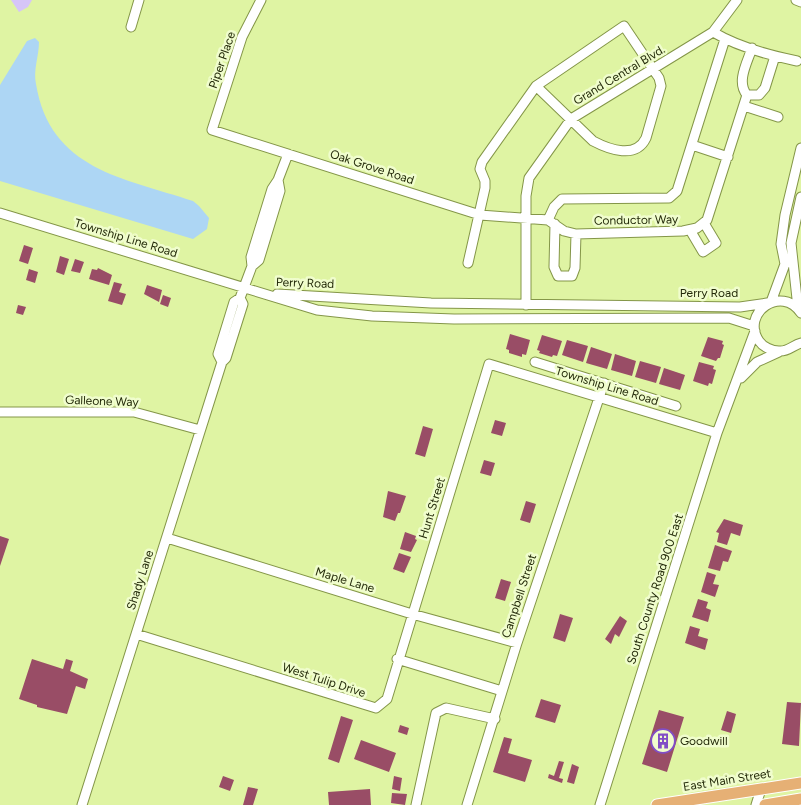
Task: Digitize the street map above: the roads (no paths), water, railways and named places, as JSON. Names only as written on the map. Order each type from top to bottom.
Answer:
[{"type":"main road","name":"East Main Street","points":[[657,805],[801,783]]},
{"type":"main road","points":[[765,805],[801,799]]},
{"type":"street","points":[[131,27],[139,0]]},
{"type":"street","name":"Piper Place","points":[[212,130],[242,37],[261,0]]},
{"type":"street","name":"Grand Central Blvd.","points":[[526,304],[525,219],[529,178],[571,119],[713,32],[737,0]]},
{"type":"street","points":[[796,0],[801,2]]},
{"type":"street","points":[[468,263],[486,188],[480,169],[482,162],[536,86],[624,26],[653,68],[661,86],[642,146],[633,151],[605,147],[593,140],[536,86]]},
{"type":"street","points":[[713,32],[725,40],[775,56],[796,60]]},
{"type":"street","points":[[576,234],[575,268],[572,276],[558,276],[554,267],[552,222],[554,207],[562,199],[669,198],[677,191],[725,40]]},
{"type":"street","points":[[752,48],[742,80],[742,89],[748,95],[759,95],[765,88],[775,56]]},
{"type":"street","points":[[690,230],[703,252],[716,243],[704,222],[707,220],[748,95]]},
{"type":"street","points":[[744,106],[778,117]]},
{"type":"street","name":"Oak Grove Road","points":[[212,130],[480,215],[525,219]]},
{"type":"street","points":[[692,145],[728,157]]},
{"type":"street","points":[[800,342],[789,350],[779,352],[769,349],[761,344],[754,328],[756,316],[769,303],[785,264],[781,244],[801,148]]},
{"type":"street","points":[[244,287],[252,266],[251,257],[266,206],[288,154]]},
{"type":"street","points":[[799,310],[791,243],[801,197]]},
{"type":"street","name":"Township Line Road","points":[[0,212],[270,294]]},
{"type":"street","name":"Conductor Way","points":[[525,219],[552,222],[564,231],[576,234],[690,230],[704,222]]},
{"type":"street","name":"Shady Lane","points":[[82,805],[200,430],[243,304],[240,298],[244,287]]},
{"type":"street","name":"Perry Road","points":[[270,294],[403,302],[740,307],[779,300],[789,302],[799,310]]},
{"type":"street","name":"Perry Road","points":[[270,294],[317,310],[372,316],[454,319],[728,318],[754,328]]},
{"type":"street","name":"South County Road 900 East","points":[[600,805],[717,432],[738,382],[754,328]]},
{"type":"street","name":"South County Road 900 East","points":[[738,382],[757,362],[779,352]]},
{"type":"street","points":[[536,362],[676,406]]},
{"type":"street","name":"Township Line Road","points":[[489,364],[717,432]]},
{"type":"street","name":"Hunt Street","points":[[397,659],[489,364]]},
{"type":"street","name":"Campbell Street","points":[[467,805],[517,643],[604,383]]},
{"type":"street","name":"Galleone Way","points":[[0,412],[134,412],[200,430]]},
{"type":"street","name":"Maple Lane","points":[[167,538],[412,614],[517,643]]},
{"type":"street","name":"West Tulip Drive","points":[[136,634],[373,708],[382,705],[387,699],[397,659]]},
{"type":"street","points":[[397,659],[502,691]]},
{"type":"street","points":[[416,805],[424,758],[436,713],[446,708],[494,719]]},
{"type":"street","points":[[756,805],[761,789]]},
{"type":"water","points":[[35,38],[39,42],[35,74],[36,84],[44,113],[57,135],[74,153],[94,166],[117,177],[193,201],[209,218],[207,229],[193,239],[0,181],[0,85],[27,41]]},
{"type":"place","name":"Goodwill","points":[[663,741]]}]
